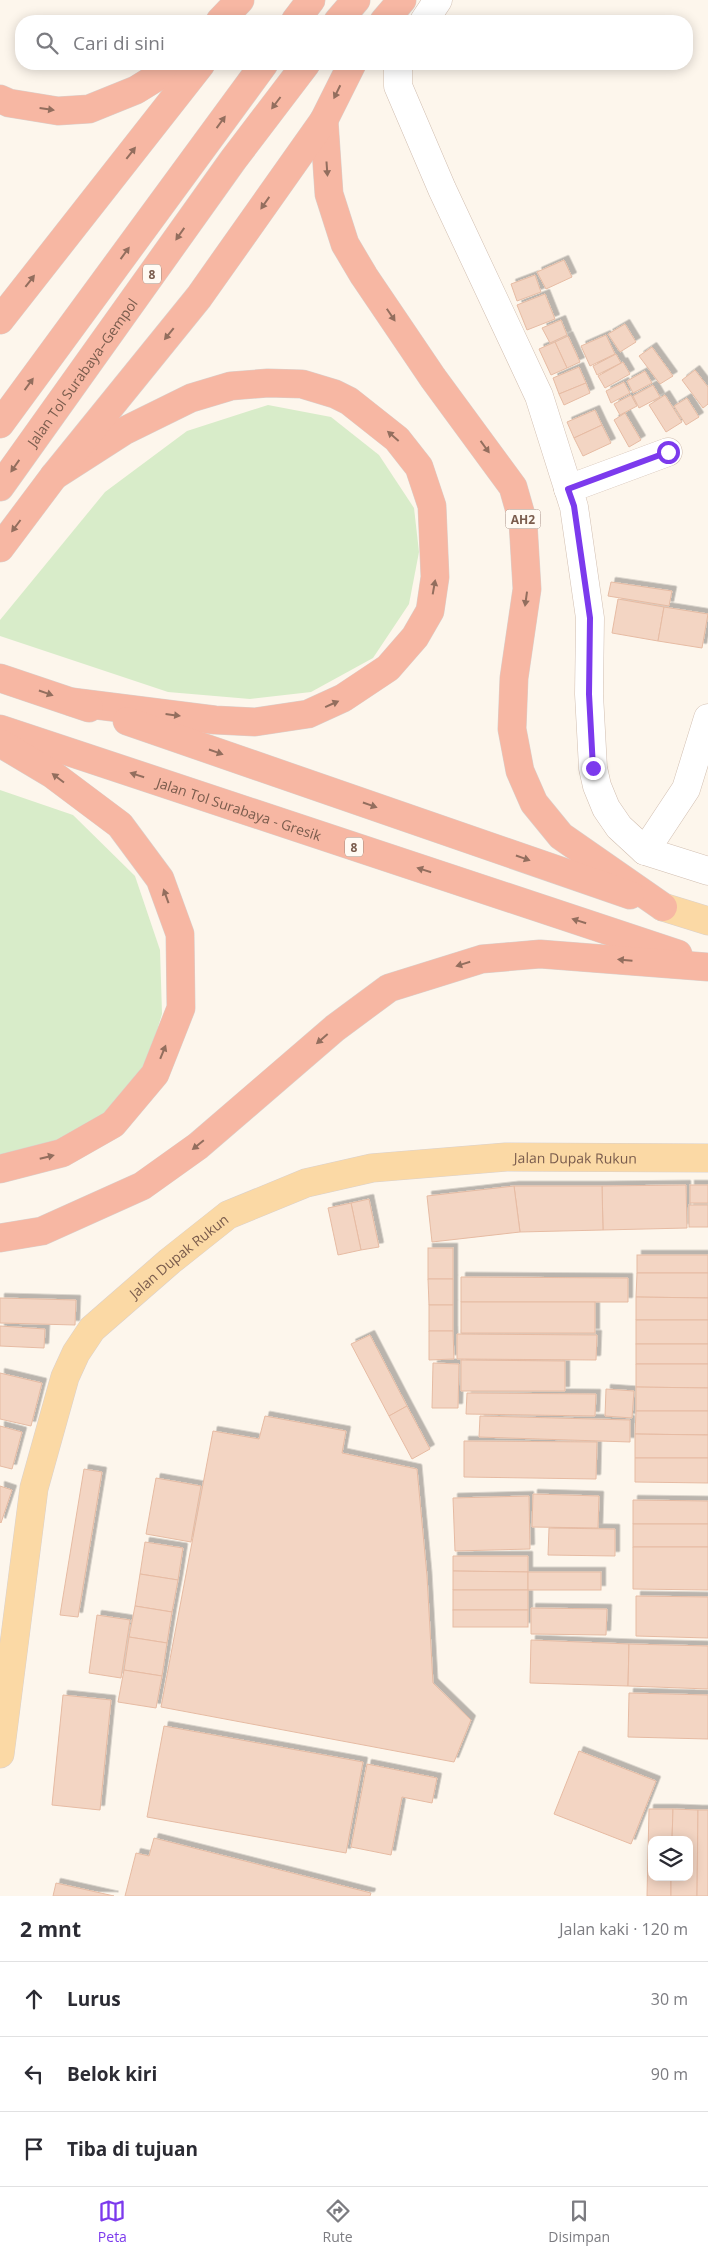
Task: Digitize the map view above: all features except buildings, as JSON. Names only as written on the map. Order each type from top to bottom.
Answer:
[{"type":"highway","points":[[226,15],[240,0]]},
{"type":"highway","points":[[239,15],[251,0]]},
{"type":"highway","points":[[300,15],[311,0]]},
{"type":"highway","points":[[343,15],[356,0]]},
{"type":"highway","points":[[389,15],[402,0]]},
{"type":"highway","points":[[0,99],[9,104],[58,111],[89,109],[136,90],[168,70]]},
{"type":"highway","points":[[0,320],[196,70]]},
{"type":"highway","points":[[0,424],[260,70]]},
{"type":"highway","name":"Jalan Tol Surabaya–Gempol","points":[[0,487],[233,160],[301,70]]},
{"type":"highway","points":[[0,548],[54,476],[199,297],[324,120],[349,70]]},
{"type":"highway","name":"AH2","points":[[324,120],[329,194],[345,244],[364,276],[433,378],[513,487],[523,522],[527,589],[514,678],[512,729],[520,770],[534,803],[560,836],[663,907]]},
{"type":"highway","points":[[54,476],[124,431],[191,398],[231,386],[268,383],[302,384],[335,394],[349,401],[398,439],[419,467],[432,506],[435,577],[430,611],[415,637],[388,668],[343,698],[308,714],[255,722],[215,720],[72,702]]},
{"type":"highway","points":[[0,678],[663,907]]},
{"type":"highway","name":"Jalan Tol Surabaya - Gresik","points":[[0,729],[708,966]]},
{"type":"highway","points":[[0,743],[52,774],[120,825],[160,878],[180,934],[181,1008],[155,1074],[113,1124],[62,1153],[0,1169]]},
{"type":"highway","points":[[0,1238],[42,1231],[142,1186],[198,1146],[335,1028],[389,988],[482,959],[540,954],[708,966]]},
{"type":"main road","points":[[663,907],[708,921]]},
{"type":"main road","name":"Jalan Dupak Rukun","points":[[0,1754],[34,1488],[65,1377],[76,1353],[92,1329],[170,1261],[228,1215],[306,1183],[372,1168],[506,1157],[708,1158]]},
{"type":"street","points":[[428,15],[438,0]]},
{"type":"street","points":[[397,70],[398,86],[442,189],[538,396],[574,506],[590,618],[589,694],[593,768],[597,786],[606,808],[619,826],[644,851],[708,871]]},
{"type":"street","points":[[568,489],[668,452]]},
{"type":"street","points":[[644,851],[686,789],[708,718]]},
{"type":"green space","points":[[268,405],[331,417],[379,455],[414,508],[419,552],[409,604],[373,658],[311,692],[250,699],[168,692],[0,636],[0,620],[105,492],[187,431]]},
{"type":"green space","points":[[0,790],[73,815],[135,876],[160,950],[162,1014],[145,1070],[107,1120],[58,1145],[0,1158]]},
{"type":"route","points":[[593,768],[589,694],[590,618],[574,506],[568,489],[668,452]]}]
